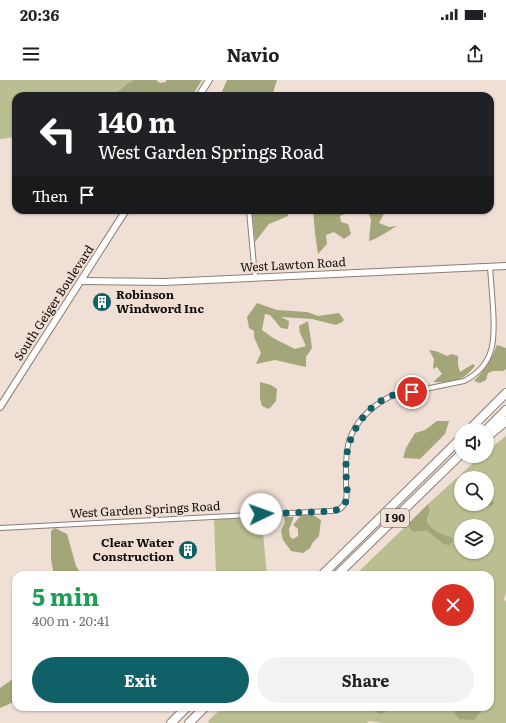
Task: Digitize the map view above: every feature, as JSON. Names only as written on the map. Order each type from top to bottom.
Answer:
[{"type":"highway","points":[[476,423],[506,393]]},
{"type":"highway","points":[[493,423],[506,410]]},
{"type":"highway","points":[[494,431],[506,421]]},
{"type":"highway","name":"I 90","points":[[326,571],[454,445]]},
{"type":"highway","name":"I 90","points":[[341,571],[454,461]]},
{"type":"highway","points":[[171,723],[183,711]]},
{"type":"highway","points":[[188,723],[200,711]]},
{"type":"street","points":[[202,92],[209,80]]},
{"type":"street","name":"South Geiger Boulevard","points":[[0,407],[123,214]]},
{"type":"street","points":[[249,214],[255,277]]},
{"type":"street","name":"West Lawton Road","points":[[81,281],[164,282],[506,266]]},
{"type":"street","name":"West Garden Springs Road","points":[[0,528],[330,511],[340,509],[344,505],[346,499],[346,463],[349,442],[356,426],[371,410],[380,402],[391,396],[464,381],[475,375],[486,362],[493,347],[494,340],[490,267]]},
{"type":"green space","points":[[0,80],[134,80],[116,92],[12,92],[12,138],[0,139]]},
{"type":"green space","points":[[134,80],[156,80],[160,83],[166,82],[166,80],[202,80],[194,92],[116,92]]},
{"type":"green space","points":[[227,80],[277,80],[273,92],[222,92]]},
{"type":"green space","points":[[252,214],[288,214],[288,216],[269,224],[255,242]]},
{"type":"green space","points":[[313,214],[343,214],[340,216],[341,222],[348,224],[351,234],[344,239],[334,232],[326,235],[327,244],[318,254]]},
{"type":"green space","points":[[369,214],[384,214],[379,223],[389,227],[397,226],[369,241],[371,220]]},
{"type":"green space","points":[[257,303],[277,310],[307,312],[318,316],[339,313],[344,320],[336,325],[312,319],[281,317],[289,321],[288,329],[281,328],[270,315],[265,314],[262,330],[273,338],[295,349],[306,346],[300,333],[299,326],[308,321],[312,348],[306,357],[306,367],[275,360],[256,364],[261,353],[254,337],[254,331],[249,328],[247,317]]},
{"type":"green space","points":[[497,345],[506,348],[506,369],[503,371],[493,371],[488,373],[486,380],[480,383],[474,381],[487,364]]},
{"type":"green space","points":[[429,350],[436,351],[447,356],[452,354],[458,356],[460,372],[473,364],[475,366],[466,375],[451,382],[433,382],[442,374],[437,367],[433,369],[434,359]]},
{"type":"green space","points":[[260,382],[271,385],[277,389],[276,401],[269,409],[262,406],[260,399]]},
{"type":"green space","points":[[437,421],[449,421],[445,434],[420,459],[403,458],[406,448],[415,433],[425,430]]},
{"type":"green space","points":[[506,436],[506,593],[504,599],[506,602],[506,723],[382,723],[369,721],[367,723],[209,723],[208,721],[219,711],[453,711],[454,713],[494,711],[494,571],[359,571],[407,525],[413,532],[427,531],[443,544],[452,537],[433,529],[428,523],[427,517],[430,510],[428,504],[454,480],[454,511],[494,511],[494,471],[464,471],[473,463],[494,463],[494,445]]},
{"type":"green space","points":[[428,504],[430,510],[427,518],[428,523],[436,531],[452,537],[453,541],[450,545],[443,544],[427,531],[413,532],[407,525]]},
{"type":"green space","points":[[302,514],[313,515],[321,520],[319,536],[310,548],[303,553],[291,551],[283,540],[281,531],[285,522],[284,517],[294,517],[289,529],[290,537],[293,539],[298,536],[298,529],[293,525]]},
{"type":"green space","points":[[263,518],[262,523],[267,571],[216,571],[214,519]]},
{"type":"green space","points":[[55,528],[67,534],[76,566],[79,571],[53,571],[51,559],[51,531]]},
{"type":"green space","points":[[12,680],[12,703],[0,708],[0,688]]},
{"type":"green space","points":[[373,711],[386,711],[381,714]]},
{"type":"green space","points":[[453,711],[481,711],[474,720],[459,719]]},
{"type":"place","name":"Robinson Windword Inc","points":[[102,302]]},
{"type":"place","name":"Clear Water Construction","points":[[188,550]]},
{"type":"route","points":[[261,514],[334,511],[342,507],[346,502],[346,451],[356,426],[362,418],[380,402],[391,396],[412,392]]}]
